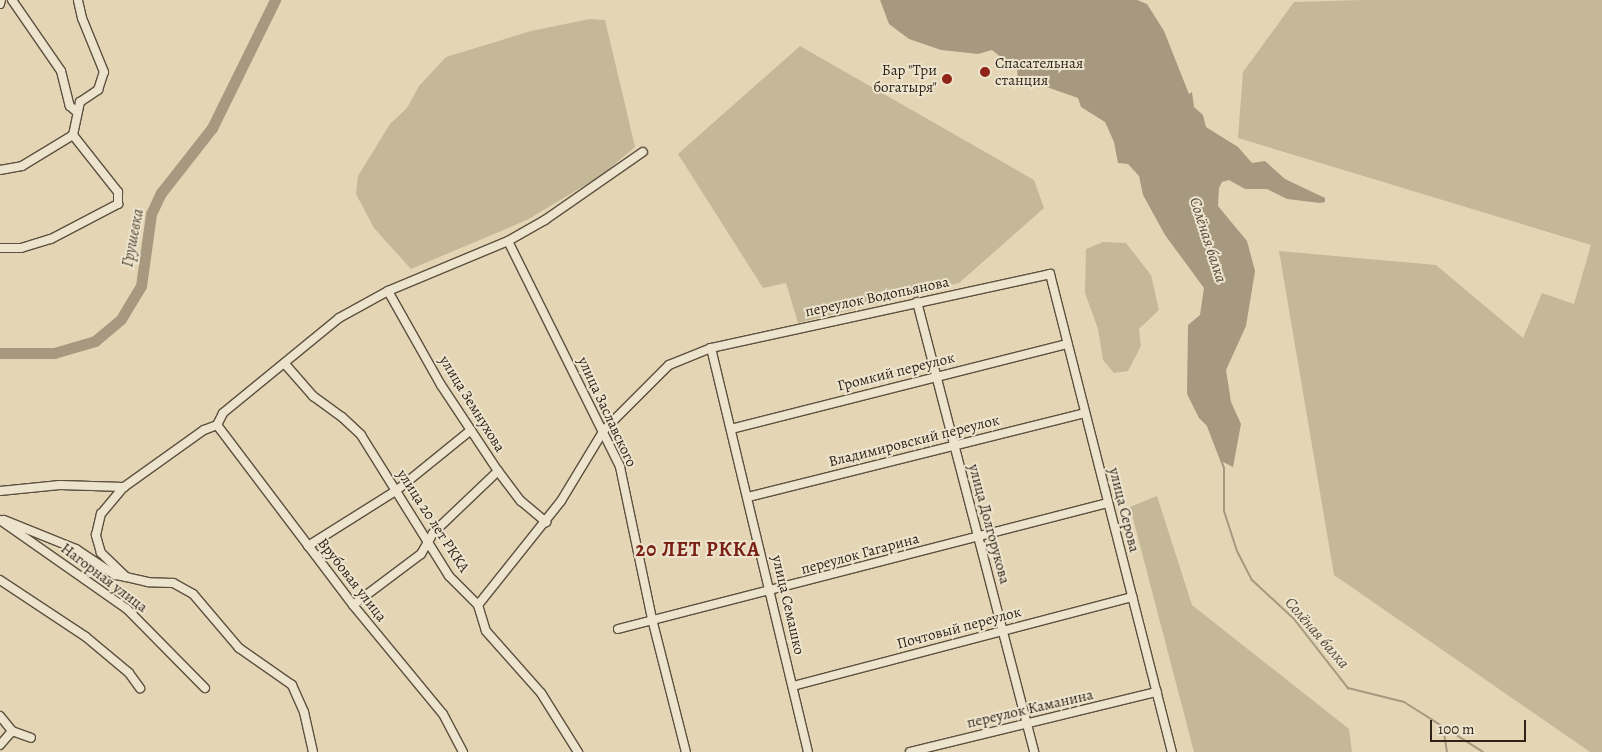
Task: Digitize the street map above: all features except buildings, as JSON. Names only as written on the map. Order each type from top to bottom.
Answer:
[{"type":"street","points":[[0,4],[1,0]]},
{"type":"street","points":[[12,0],[61,70],[67,98],[77,112]]},
{"type":"street","points":[[0,248],[30,247],[51,239],[118,204],[118,192],[73,135],[80,102],[98,90],[103,81],[104,72],[82,18],[78,0]]},
{"type":"street","points":[[0,170],[22,166],[73,135]]},
{"type":"street","points":[[126,577],[101,552],[96,535],[101,514],[124,487],[204,430],[217,425],[223,413],[339,318],[388,291],[508,241],[545,220],[642,152]]},
{"type":"street","name":"улица Заславского","points":[[508,241],[604,430],[620,467],[652,619],[686,752]]},
{"type":"street","name":"переулок Водопьянова","points":[[478,605],[546,522],[604,430],[669,365],[711,348],[1050,274]]},
{"type":"street","name":"улица Серова","points":[[1050,274],[1172,752]]},
{"type":"street","name":"улица Земнухова","points":[[388,291],[471,430],[498,471],[521,500],[546,522]]},
{"type":"street","name":"улица Долгорукова","points":[[917,302],[1034,752]]},
{"type":"street","name":"Громкий переулок","points":[[732,428],[1068,344]]},
{"type":"street","name":"улица Семашко","points":[[711,348],[772,591],[808,752]]},
{"type":"street","name":"улица 20 лет РККА","points":[[285,364],[313,396],[342,417],[361,435],[449,576],[478,605],[486,631],[541,693],[578,752]]},
{"type":"street","name":"Владимировский переулок","points":[[748,496],[1085,413]]},
{"type":"street","name":"Врубовая улица","points":[[217,425],[353,605],[443,714],[463,752]]},
{"type":"street","points":[[308,546],[397,490],[471,430]]},
{"type":"street","points":[[353,605],[421,554],[433,533],[498,471]]},
{"type":"street","points":[[0,490],[60,485],[124,487]]},
{"type":"street","name":"переулок Гагарина","points":[[618,629],[652,619],[772,591],[1108,503]]},
{"type":"street","points":[[0,519],[76,549],[115,575],[148,582],[173,583],[193,594],[239,648],[292,685],[304,712],[313,752]]},
{"type":"street","name":"Нагорная улица","points":[[0,519],[127,609],[205,688]]},
{"type":"street","points":[[0,580],[86,637],[129,673],[140,688]]},
{"type":"street","name":"Почтовый переулок","points":[[793,686],[1133,597]]},
{"type":"street","name":"переулок Каманина","points":[[910,752],[1157,692]]},
{"type":"street","points":[[0,716],[12,731],[31,738]]},
{"type":"street","points":[[0,745],[12,731]]},
{"type":"shaded area","points":[[1362,0],[1602,0],[1602,752],[1590,752],[1334,575],[1279,251],[1436,265],[1523,338],[1542,293],[1574,304],[1591,245],[1238,138],[1243,72],[1294,2]]},
{"type":"shaded area","points":[[590,19],[605,20],[635,147],[602,175],[527,220],[411,269],[374,228],[356,194],[358,176],[390,124],[407,108],[419,86],[446,57],[531,31]]},
{"type":"shaded area","points":[[800,46],[1034,180],[1044,208],[959,283],[798,323],[786,283],[763,288],[678,154]]},
{"type":"shaded area","points":[[1103,242],[1126,243],[1151,275],[1159,310],[1139,329],[1141,346],[1128,371],[1114,373],[1103,360],[1098,329],[1085,293],[1086,249]]},
{"type":"shaded area","points":[[1157,496],[1192,605],[1349,729],[1352,752],[1194,752],[1130,507]]},
{"type":"water","points":[[880,0],[1137,0],[1147,4],[1164,31],[1189,94],[1192,92],[1194,107],[1203,115],[1206,127],[1238,147],[1252,163],[1265,161],[1285,179],[1325,198],[1325,202],[1320,203],[1287,199],[1267,189],[1245,189],[1229,180],[1222,182],[1219,188],[1218,206],[1247,241],[1255,271],[1246,326],[1226,370],[1231,402],[1241,424],[1233,467],[1221,461],[1207,426],[1199,418],[1187,394],[1188,325],[1200,315],[1204,288],[1165,235],[1143,195],[1139,176],[1128,164],[1118,163],[1114,142],[1105,122],[1081,107],[1078,98],[1038,84],[1019,86],[1017,70],[992,50],[978,54],[941,50],[909,39],[889,24]]},
{"type":"waterway","name":"Грушевка","points":[[0,353],[54,353],[95,341],[121,319],[141,286],[151,214],[161,193],[212,128],[275,0]]},
{"type":"waterway","name":"Солёная балка","points":[[1207,423],[1224,468],[1224,511],[1237,551],[1252,580],[1294,619],[1348,688],[1404,702],[1483,752]]},
{"type":"waterway","points":[[1443,727],[1447,752]]},
{"type":"place","name":"Спасательная станция","points":[[985,72]]},
{"type":"place","name":"Бар \"Три богатыря\"","points":[[947,79]]},
{"type":"district","name":"20 ЛЕТ РККА","points":[[698,549]]}]
